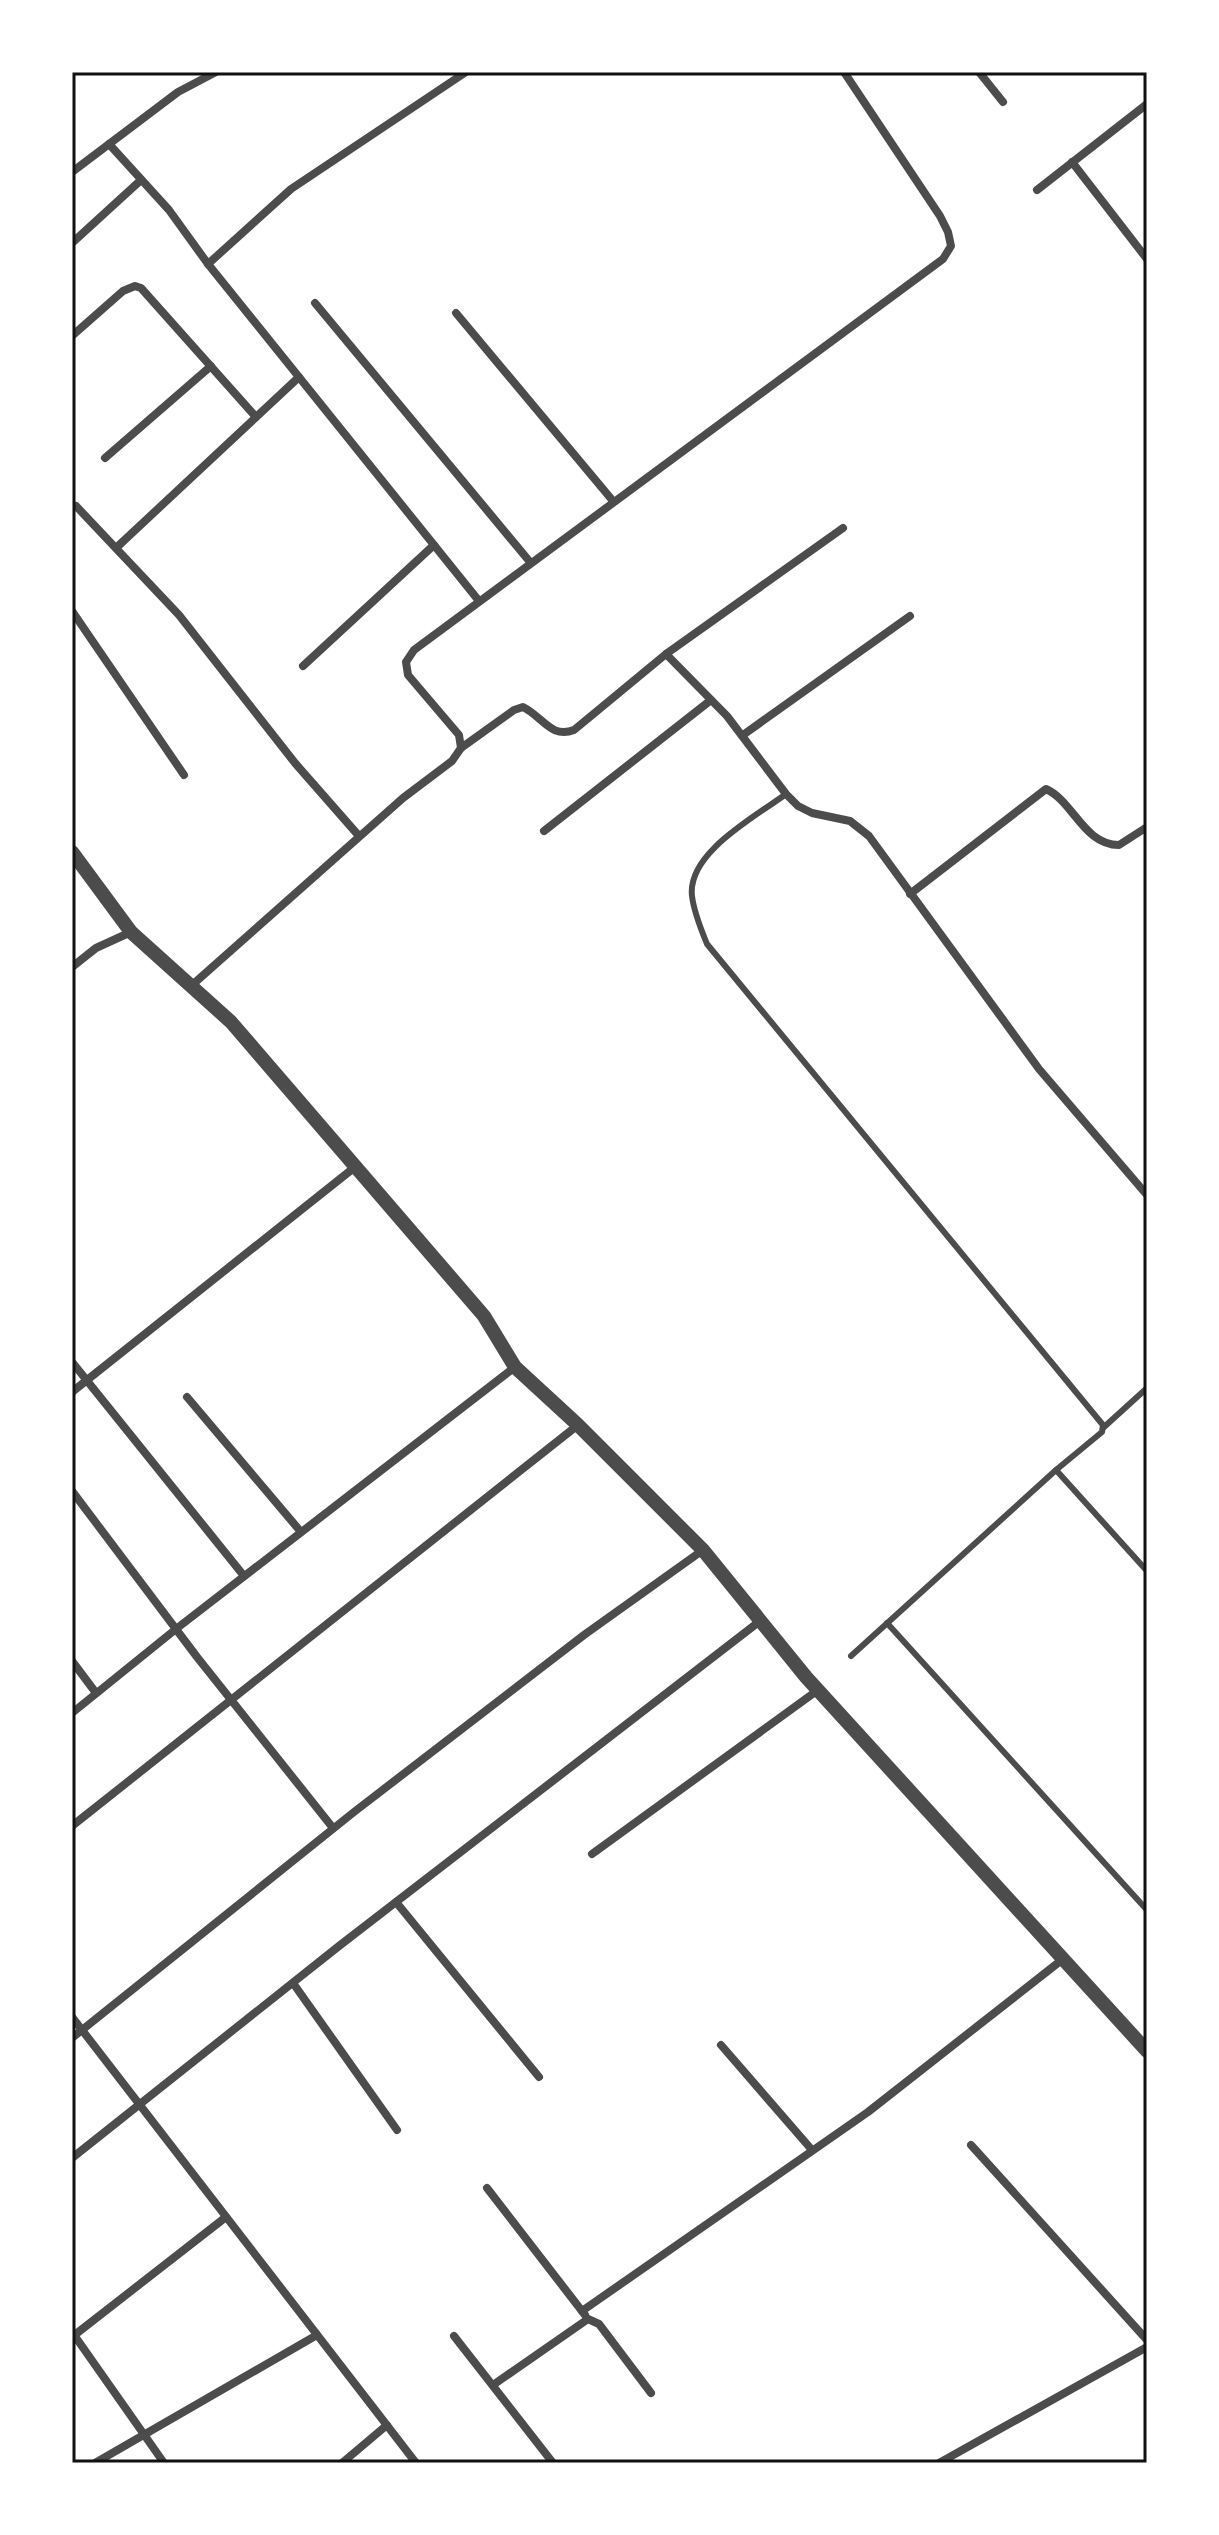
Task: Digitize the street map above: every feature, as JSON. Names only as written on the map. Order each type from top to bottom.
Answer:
[{"type":"street","points":[[72,172],[178,92],[216,72]]},
{"type":"street","points":[[208,264],[291,189],[466,72]]},
{"type":"street","points":[[461,748],[459,735],[408,675],[406,662],[414,650],[943,259],[951,246],[940,216],[844,72]]},
{"type":"street","points":[[979,72],[1003,102]]},
{"type":"street","points":[[1037,190],[1147,104]]},
{"type":"street","points":[[109,144],[169,210],[208,264],[479,601]]},
{"type":"street","points":[[1072,162],[1147,259]]},
{"type":"street","points":[[72,243],[141,180]]},
{"type":"street","points":[[73,335],[123,291],[135,286],[141,288],[256,417]]},
{"type":"street","points":[[315,303],[530,562]]},
{"type":"street","points":[[456,313],[613,501]]},
{"type":"street","points":[[105,458],[211,366]]},
{"type":"street","points":[[116,548],[299,377]]},
{"type":"street","points":[[76,506],[179,615],[285,751],[359,836]]},
{"type":"street","points":[[191,986],[403,798],[452,761],[461,748],[514,710],[523,707],[534,712],[553,731],[565,733],[574,730],[666,654],[843,528]]},
{"type":"street","points":[[303,666],[434,545]]},
{"type":"street","points":[[72,611],[184,775]]},
{"type":"street","points":[[743,735],[910,616]]},
{"type":"street","points":[[666,654],[743,735],[798,806],[812,813],[850,821],[869,836],[1039,1069],[1147,1195]]},
{"type":"street","points":[[544,831],[711,700]]},
{"type":"street","points":[[910,894],[1044,790],[1055,794],[1077,821],[1100,840],[1119,845],[1147,827]]},
{"type":"street","points":[[72,852],[131,932],[231,1022],[484,1316],[515,1367],[703,1550],[818,1690],[1147,2051]]},
{"type":"street","points":[[72,967],[96,948],[131,932]]},
{"type":"street","points":[[72,1392],[355,1167]]},
{"type":"street","points":[[72,1362],[244,1576]]},
{"type":"street","points":[[72,1713],[515,1367]]},
{"type":"street","points":[[187,1397],[301,1532]]},
{"type":"street","points":[[72,1826],[578,1425]]},
{"type":"street","points":[[72,1491],[333,1828]]},
{"type":"street","points":[[72,2038],[333,1828],[584,1635],[703,1550]]},
{"type":"street","points":[[72,2158],[396,1902],[760,1621]]},
{"type":"street","points":[[72,1661],[96,1693]]},
{"type":"street","points":[[592,1854],[818,1690]]},
{"type":"street","points":[[396,1902],[539,2077]]},
{"type":"street","points":[[493,2385],[585,2315],[868,2112],[1063,1959]]},
{"type":"street","points":[[293,1983],[397,2130]]},
{"type":"street","points":[[72,2017],[416,2463]]},
{"type":"street","points":[[721,2045],[812,2150]]},
{"type":"street","points":[[971,2145],[1147,2340]]},
{"type":"street","points":[[487,2188],[585,2315],[599,2324],[651,2393]]},
{"type":"street","points":[[164,2463],[73,2335],[226,2217]]},
{"type":"street","points":[[95,2463],[317,2335]]},
{"type":"street","points":[[454,2336],[553,2463]]},
{"type":"street","points":[[939,2463],[1147,2347]]},
{"type":"street","points":[[342,2463],[387,2425]]},
{"type":"lane","points":[[786,794],[709,852],[697,866],[691,893],[707,944],[1103,1428]]},
{"type":"lane","points":[[851,1656],[1147,1388]]},
{"type":"lane","points":[[1056,1470],[1147,1571]]},
{"type":"lane","points":[[887,1623],[1147,1910]]}]
